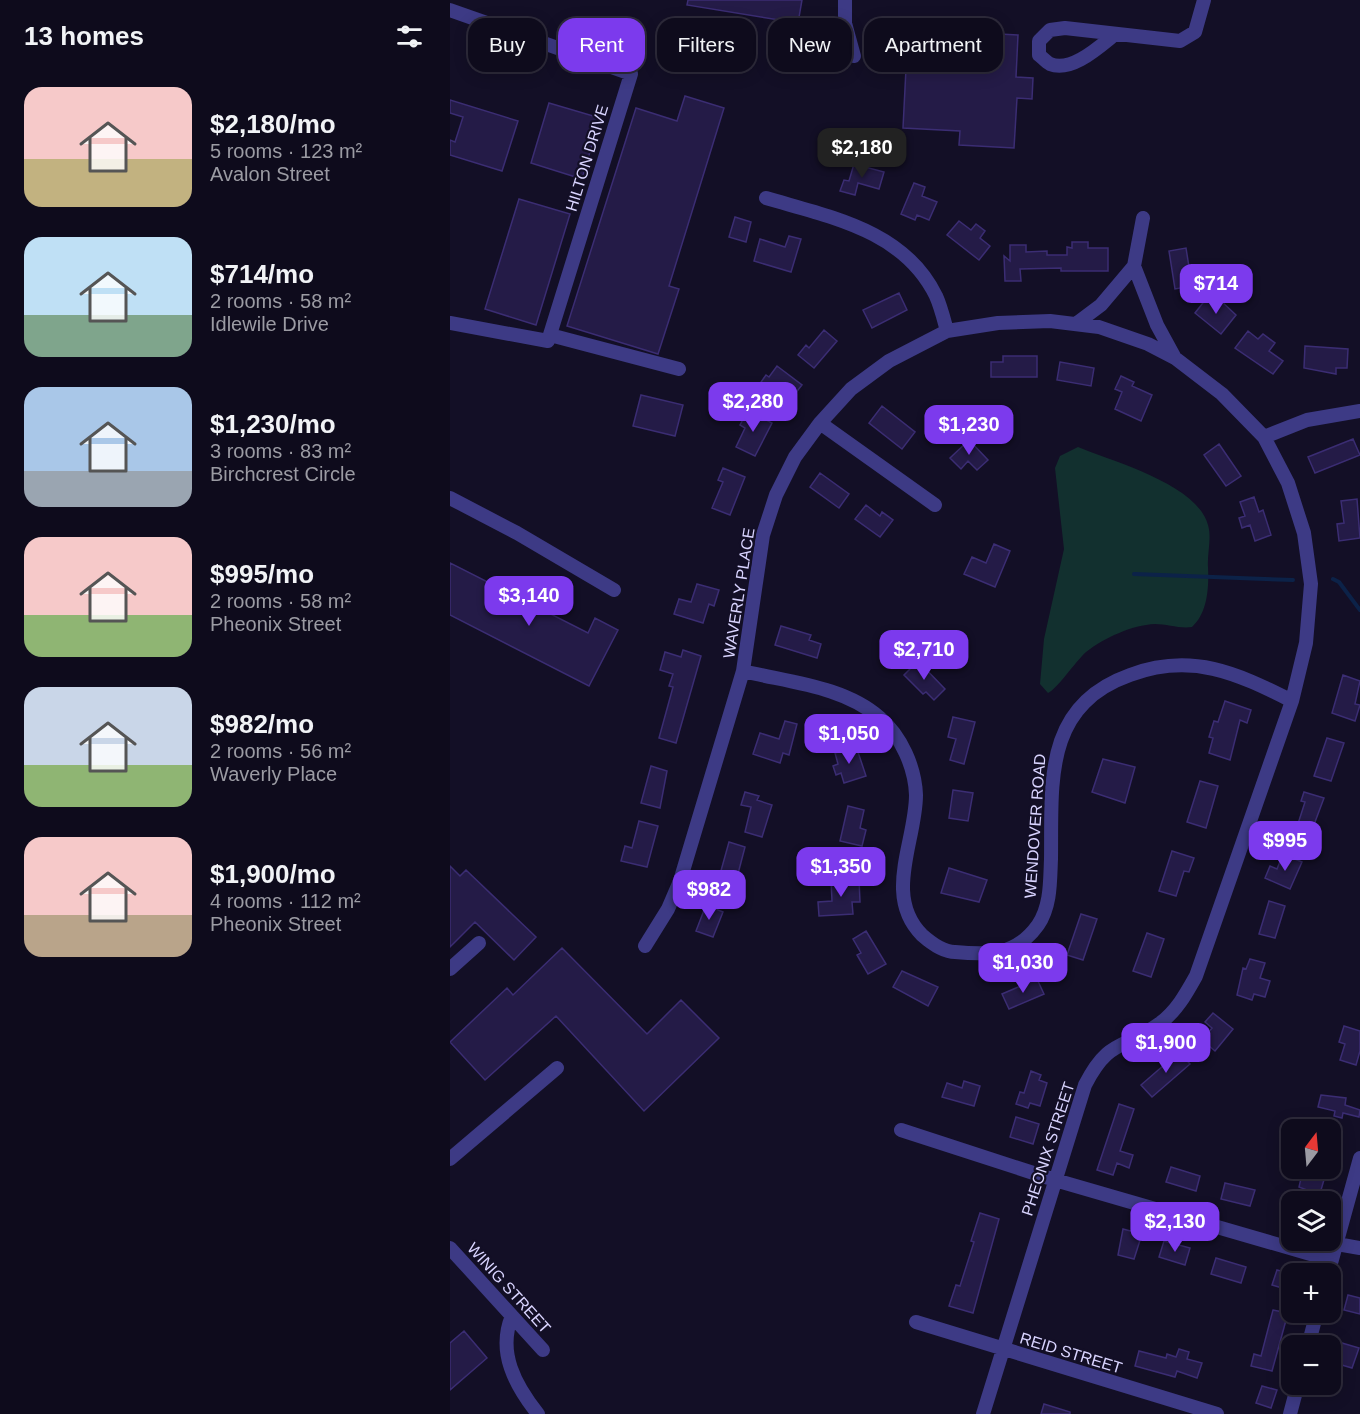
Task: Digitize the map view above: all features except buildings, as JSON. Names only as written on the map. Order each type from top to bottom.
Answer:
[{"type":"street","points":[[845,0],[846,23],[854,56]]},
{"type":"street","points":[[1114,35],[1091,53],[1065,65],[1050,64],[1039,55],[1039,41],[1050,30],[1065,28],[1180,41],[1195,32],[1204,0]]},
{"type":"street","name":"HILTON DRIVE","points":[[450,10],[631,74],[550,334]]},
{"type":"street","points":[[766,198],[858,226],[890,242],[922,274],[936,297],[947,332]]},
{"type":"street","points":[[1077,323],[1101,305],[1134,266],[1143,218]]},
{"type":"street","points":[[1134,266],[1157,325],[1175,358]]},
{"type":"street","points":[[450,323],[548,341],[550,334],[679,369]]},
{"type":"street","name":"WAVERLY PLACE","points":[[645,946],[668,909],[680,881],[742,671],[763,535],[776,495],[795,457],[820,423],[851,389],[889,361],[947,332],[998,323],[1077,323],[1121,332],[1175,358]]},
{"type":"street","name":"PHEONIX STREET","points":[[983,1414],[1085,1084],[1095,1064],[1111,1048],[1159,1024],[1181,1003],[1196,976],[1292,700],[1306,643],[1311,584],[1304,532],[1288,483],[1264,437],[1222,394],[1175,358]]},
{"type":"street","points":[[1264,437],[1307,420],[1360,411]]},
{"type":"street","points":[[820,423],[935,505]]},
{"type":"street","points":[[450,498],[614,590]]},
{"type":"street","name":"WENDOVER ROAD","points":[[742,671],[830,692],[857,702],[880,718],[898,739],[910,765],[916,792],[915,813],[903,869],[905,906],[914,927],[930,943],[951,952],[997,954],[1020,943],[1038,924],[1048,900],[1052,777],[1056,749],[1068,723],[1086,699],[1111,681],[1149,668],[1188,664],[1228,670],[1292,700]]},
{"type":"street","points":[[450,969],[479,943]]},
{"type":"street","points":[[450,1159],[557,1068]]},
{"type":"street","points":[[901,1130],[1317,1263]]},
{"type":"street","points":[[1341,1229],[1360,1158]]},
{"type":"street","points":[[1341,1245],[1360,1248]]},
{"type":"street","name":"WINIG STREET","points":[[453,1257],[543,1350]]},
{"type":"street","points":[[512,1316],[507,1328],[505,1344],[508,1362],[517,1382],[538,1414]]},
{"type":"street","name":"REID STREET","points":[[916,1322],[1216,1414]]},
{"type":"street","points":[[1290,1414],[1295,1395]]},
{"type":"green space","points":[[1078,447],[1132,467],[1172,486],[1201,510],[1209,530],[1208,591],[1201,614],[1192,627],[1155,624],[1119,633],[1086,652],[1048,693],[1040,684],[1044,639],[1064,549],[1055,468],[1060,456]]},
{"type":"waterway","points":[[1134,574],[1293,580]]},
{"type":"waterway","points":[[1333,579],[1339,582],[1360,610]]}]
